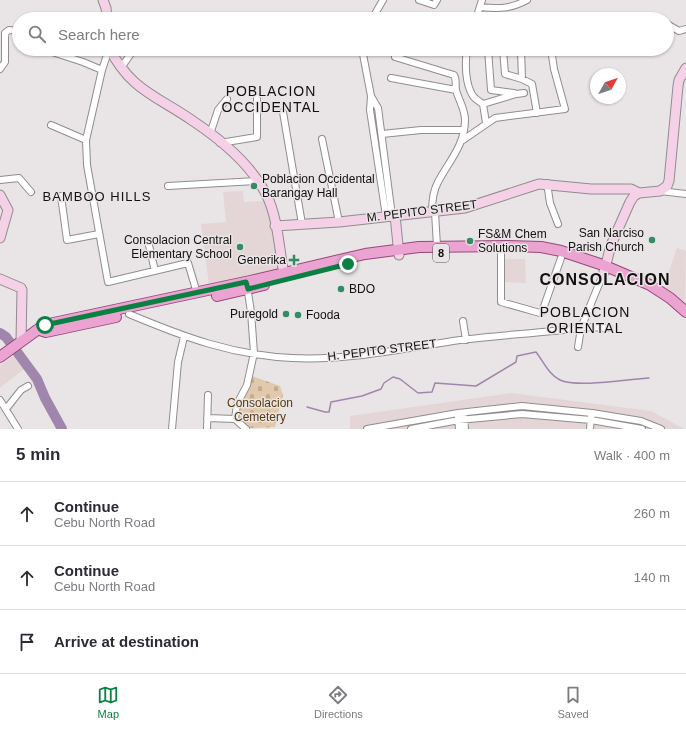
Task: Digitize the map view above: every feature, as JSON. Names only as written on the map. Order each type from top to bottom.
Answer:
[{"type":"main road","name":"8","points":[[0,357],[16,344],[40,330],[44,325],[197,293],[247,286],[284,274],[359,255],[398,252],[437,246],[506,250],[540,254],[605,269],[648,292],[670,306],[686,320]]},
{"type":"main road","name":"8","points":[[40,330],[46,332],[129,314],[398,252],[439,253],[541,247],[560,251],[650,285],[670,298],[686,312]]},
{"type":"street","points":[[103,0],[106,12]]},
{"type":"street","points":[[376,12],[383,0]]},
{"type":"street","points":[[419,0],[435,2]]},
{"type":"street","points":[[478,12],[482,0]]},
{"type":"street","points":[[480,7],[498,9],[513,8],[527,0]]},
{"type":"street","points":[[674,28],[679,31],[686,29]]},
{"type":"street","points":[[0,69],[5,62],[4,34],[9,30],[12,30]]},
{"type":"street","points":[[64,56],[102,70]]},
{"type":"street","points":[[107,56],[86,140],[88,165],[108,282],[188,264],[197,293]]},
{"type":"street","points":[[113,56],[121,68],[151,95],[193,121],[210,134],[248,169],[270,205],[284,274]]},
{"type":"street","points":[[121,68],[129,56]]},
{"type":"street","points":[[363,56],[371,96],[371,115],[398,252]]},
{"type":"street","points":[[466,56],[465,61],[470,88],[473,97],[483,104],[486,123]]},
{"type":"street","points":[[488,56],[490,90],[516,94]]},
{"type":"street","points":[[504,56],[506,74],[532,84],[537,113]]},
{"type":"street","points":[[521,56],[522,79]]},
{"type":"street","points":[[437,246],[432,198],[437,183],[463,140],[486,123],[503,117],[566,109],[554,69],[552,56]]},
{"type":"street","points":[[395,58],[454,75],[456,80],[456,90],[462,104],[465,119],[463,140]]},
{"type":"street","points":[[660,191],[667,186],[669,181],[678,86],[679,80],[686,68]]},
{"type":"street","points":[[391,78],[456,90]]},
{"type":"street","points":[[483,104],[524,93]]},
{"type":"street","points":[[371,96],[378,108],[391,216]]},
{"type":"street","points":[[220,143],[257,137],[257,98]]},
{"type":"street","points":[[210,134],[218,110],[227,99]]},
{"type":"street","points":[[283,112],[302,224]]},
{"type":"street","points":[[371,115],[379,114]]},
{"type":"street","points":[[51,125],[86,140]]},
{"type":"street","points":[[382,134],[421,130],[464,130]]},
{"type":"street","points":[[322,138],[339,222]]},
{"type":"street","points":[[0,180],[19,178],[31,192]]},
{"type":"street","points":[[168,186],[257,182]]},
{"type":"street","points":[[546,183],[550,203],[558,224]]},
{"type":"street","name":"M. PEPITO STREET","points":[[275,226],[339,222],[465,208],[489,202],[524,187],[546,183],[591,189],[631,189],[639,193],[660,191],[686,194]]},
{"type":"street","points":[[578,347],[581,328],[605,269],[611,245],[630,202],[634,196],[639,193]]},
{"type":"street","points":[[0,195],[4,209],[0,238]]},
{"type":"street","points":[[60,196],[67,240],[99,234]]},
{"type":"street","points":[[148,241],[155,271]]},
{"type":"street","points":[[506,250],[500,302],[540,313],[542,312],[561,258]]},
{"type":"street","points":[[0,279],[21,288],[16,344]]},
{"type":"street","points":[[235,419],[237,404],[247,385],[254,353],[251,312],[247,286]]},
{"type":"street","name":"H. PEPITO STREET","points":[[129,314],[210,346],[292,358],[337,358],[466,340],[581,328],[609,328]]},
{"type":"street","points":[[463,321],[466,340]]},
{"type":"street","points":[[172,429],[178,362],[184,337]]},
{"type":"street","points":[[6,409],[21,390],[28,386]]},
{"type":"street","points":[[207,429],[208,395]]},
{"type":"street","points":[[0,400],[18,429]]},
{"type":"street","points":[[368,429],[461,413],[522,406],[600,414],[641,421],[661,429]]},
{"type":"street","points":[[461,413],[465,429]]},
{"type":"street","points":[[590,429],[592,413]]},
{"type":"street","points":[[410,429],[462,420],[522,414],[591,420],[642,429]]},
{"type":"street","points":[[599,429],[600,414]]},
{"type":"street","points":[[207,418],[235,419],[246,429]]},
{"type":"street","points":[[459,429],[462,420]]},
{"type":"shaded area","name":"Consolacion Central Elementary School","points":[[243,191],[244,202],[266,201],[268,204],[280,269],[209,285],[201,224],[226,222],[223,192]]},
{"type":"shaded area","points":[[677,248],[686,251],[685,302],[664,286]]},
{"type":"shaded area","points":[[504,259],[525,259],[526,283],[504,282]]},
{"type":"shaded area","points":[[13,356],[24,369],[0,388],[0,365]]},
{"type":"shaded area","points":[[511,393],[651,411],[684,429],[350,429],[350,416]]},
{"type":"green space","name":"Consolacion Cemetery","points":[[252,376],[280,386],[283,395],[275,427],[251,428],[238,419],[238,413]]},
{"type":"waterway","points":[[0,333],[6,337],[37,379],[45,398],[62,429]]},
{"type":"waterway","points":[[307,407],[329,412],[331,402],[362,396],[381,389],[384,383],[393,377],[400,379],[418,393],[432,392],[435,383],[476,386],[516,362],[517,356],[536,352],[546,368],[556,378],[568,382],[591,383],[649,378]]},
{"type":"place","name":"Poblacion Occidental Barangay Hall","points":[[254,186]]},
{"type":"place","name":"San Narciso Parish Church","points":[[652,240]]},
{"type":"place","name":"FS&M Chem Solutions","points":[[470,241]]},
{"type":"place","name":"Consolacion Central Elementary School","points":[[240,247]]},
{"type":"place","name":"Generika","points":[[294,260]]},
{"type":"place","name":"BDO","points":[[341,289]]},
{"type":"place","name":"Puregold","points":[[286,314]]},
{"type":"place","name":"Fooda","points":[[298,315]]},
{"type":"district","name":"POBLACION OCCIDENTAL","points":[[271,100]]},
{"type":"district","name":"BAMBOO HILLS","points":[[97,196]]},
{"type":"district","name":"CONSOLACION","points":[[605,279]]},
{"type":"district","name":"POBLACION ORIENTAL","points":[[585,320]]},
{"type":"route","points":[[45,325],[246,282],[248,289],[348,264]]}]
